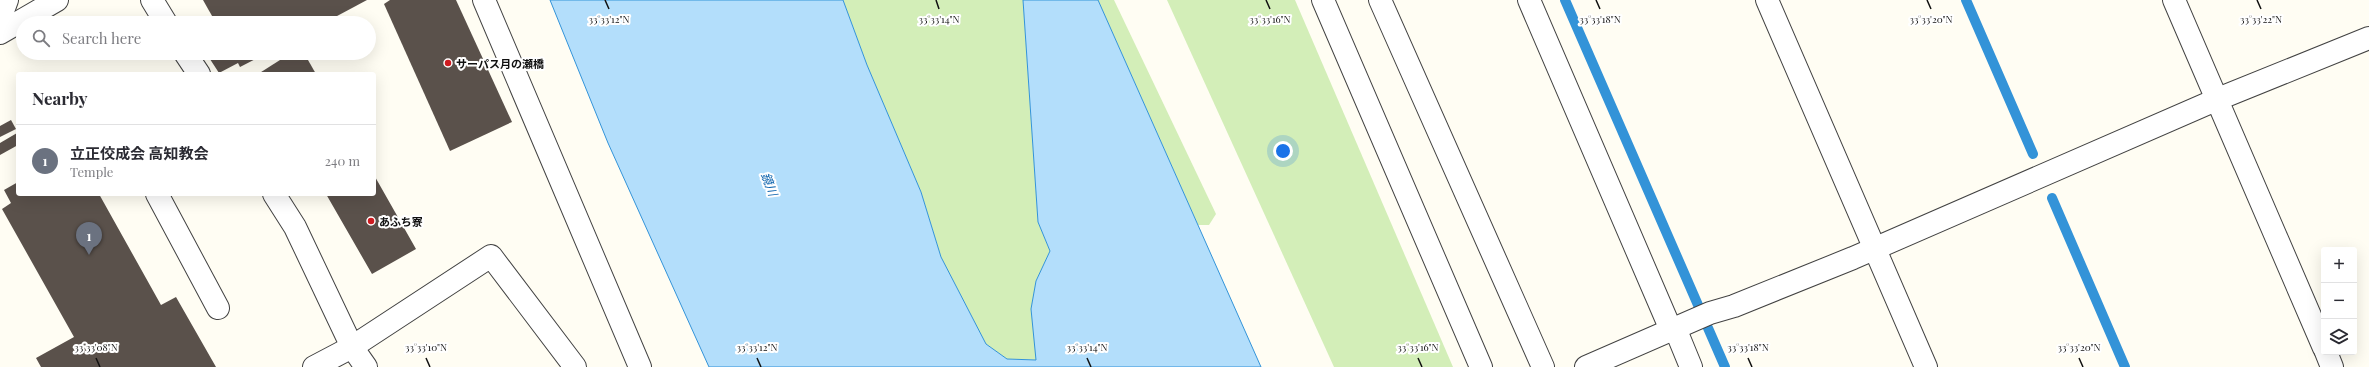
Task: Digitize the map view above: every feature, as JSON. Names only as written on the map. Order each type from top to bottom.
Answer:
[{"type":"street","points":[[0,19],[7,0]]},
{"type":"street","points":[[29,16],[57,0]]},
{"type":"street","points":[[152,0],[162,16]]},
{"type":"street","points":[[484,0],[640,367]]},
{"type":"street","points":[[1323,0],[1481,367]]},
{"type":"street","points":[[1380,0],[1543,367]]},
{"type":"street","points":[[1529,0],[1691,367]]},
{"type":"street","points":[[1767,0],[1926,367]]},
{"type":"street","points":[[2174,0],[2218,99],[2321,341]]},
{"type":"street","points":[[0,33],[16,24]]},
{"type":"street","points":[[1586,367],[1673,329],[1874,248],[2218,99],[2369,38]]},
{"type":"street","points":[[190,60],[198,72]]},
{"type":"street","points":[[158,196],[218,308]]},
{"type":"street","points":[[275,196],[295,227],[352,347],[366,367]]},
{"type":"street","points":[[314,367],[352,347],[491,256],[575,367]]},
{"type":"street","points":[[2327,355],[2332,367]]},
{"type":"green space","points":[[843,0],[1023,0],[1038,222],[1050,251],[1036,281],[1031,309],[1037,360],[1007,359],[986,344],[941,257],[921,192],[867,65]]},
{"type":"green space","points":[[1098,0],[1114,0],[1216,214],[1209,225],[1198,225]]},
{"type":"green space","points":[[1167,0],[1295,0],[1453,367],[1334,367]]},
{"type":"water","name":"鏡川","points":[[550,0],[843,0],[867,65],[921,192],[941,257],[986,344],[1007,359],[1036,360],[1031,309],[1036,281],[1050,251],[1038,222],[1023,0],[1098,0],[1261,367],[709,367],[608,143]]},
{"type":"building","points":[[203,0],[367,0],[337,16],[212,16]]},
{"type":"building","name":"サーパス月の瀬橋","points":[[390,0],[456,0],[512,122],[450,151],[384,4]]},
{"type":"building","points":[[211,60],[254,60],[240,67],[238,63],[218,72]]},
{"type":"building","points":[[280,60],[308,60],[315,72],[261,72]]},
{"type":"building","points":[[11,120],[16,129],[0,137],[0,126]]},
{"type":"building","points":[[16,134],[16,146],[0,155],[0,143]]},
{"type":"building","name":"あふち寮","points":[[376,179],[416,249],[372,274],[327,196],[376,196]]},
{"type":"building","points":[[16,183],[16,196],[100,196],[161,305],[176,297],[216,367],[41,367],[36,358],[74,337],[2,209],[11,203],[4,190]]},
{"type":"waterway","points":[[1565,0],[1698,305]]},
{"type":"waterway","points":[[1966,0],[2033,154]]},
{"type":"waterway","points":[[2052,198],[2125,367]]},
{"type":"waterway","points":[[1708,328],[1725,367]]},
{"type":"place","name":"サーパス月の瀬橋","points":[[448,63]]},
{"type":"place","name":"あふち寮","points":[[371,221]]},
{"type":"place","name":"立正佼成会 高知教会","points":[[89,255]]}]
